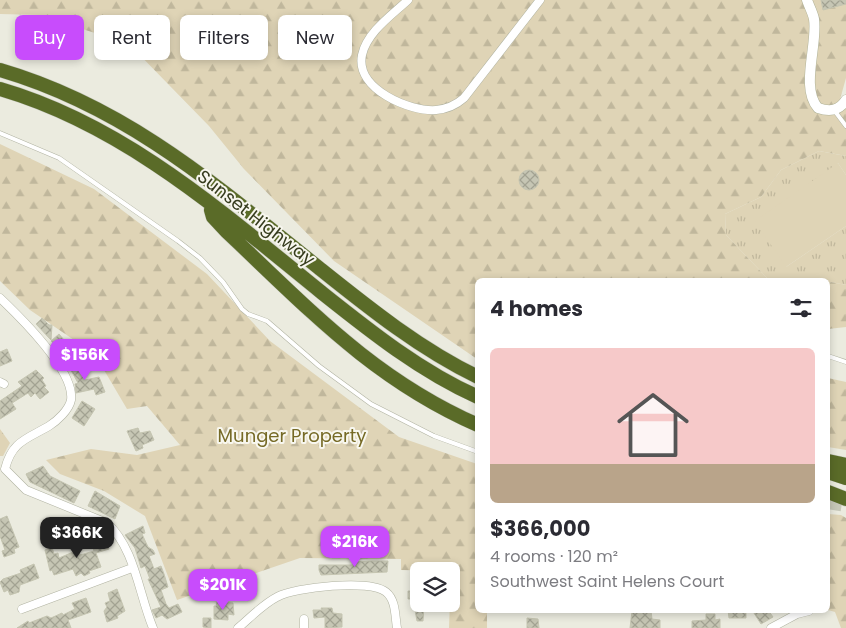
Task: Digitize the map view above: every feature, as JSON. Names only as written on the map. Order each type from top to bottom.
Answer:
[{"type":"highway","name":"Sunset Highway","points":[[0,70],[60,90],[132,127],[206,178],[384,318],[421,344],[475,375]]},
{"type":"highway","name":"Sunset Highway","points":[[0,89],[59,110],[116,138],[210,205],[383,340],[431,372],[475,395]]},
{"type":"highway","points":[[210,205],[213,217],[227,232],[366,360],[432,404],[475,424]]},
{"type":"highway","points":[[830,461],[846,465]]},
{"type":"highway","points":[[830,473],[846,478]]},
{"type":"highway","points":[[830,493],[846,499]]},
{"type":"street","points":[[408,0],[369,39],[362,53],[362,65],[370,81],[380,91],[400,103],[429,110],[448,108],[464,98],[540,0]]},
{"type":"street","points":[[808,0],[814,20],[811,67],[812,99],[818,108],[834,110],[846,100]]},
{"type":"street","points":[[0,298],[55,358],[70,390],[71,400],[67,410],[60,417],[49,426],[31,434],[11,451],[5,469],[26,490],[107,524],[121,541],[154,628]]},
{"type":"street","points":[[22,609],[132,568]]},
{"type":"street","points":[[238,628],[276,597],[313,587],[368,586],[380,588],[389,596],[395,612],[397,628]]},
{"type":"street","points":[[771,628],[801,613]]},
{"type":"street","points":[[304,619],[304,628]]},
{"type":"lane","points":[[834,110],[846,126]]},
{"type":"lane","points":[[0,133],[59,158],[178,241],[200,258],[223,282],[242,309],[267,321],[319,366],[372,404],[434,436],[475,451]]},
{"type":"lane","points":[[830,357],[846,362]]},
{"type":"green space","points":[[0,0],[846,0],[846,78],[837,110],[846,108],[846,156],[819,151],[781,170],[761,197],[725,214],[726,235],[767,278],[475,278],[475,358],[334,261],[244,169],[209,126],[145,60],[170,60],[170,15],[94,15],[94,33],[84,30],[84,15],[0,14]]},
{"type":"green space","name":"Munger Property","points":[[0,144],[94,189],[207,274],[270,341],[399,437],[475,463],[475,613],[487,613],[487,628],[449,628],[450,612],[460,612],[460,562],[410,562],[410,570],[401,570],[401,559],[300,558],[177,600],[145,516],[104,491],[60,474],[46,460],[91,449],[137,455],[180,445],[147,406],[127,409],[104,370],[74,340],[30,310],[0,281]]},
{"type":"green space","points":[[819,151],[846,156],[846,175],[838,163],[786,267],[846,226],[846,285],[830,283],[830,278],[767,278],[726,235],[725,214],[761,197],[781,170]]},
{"type":"green space","points":[[838,163],[846,175],[846,226],[786,267],[755,221]]},
{"type":"green space","points":[[830,283],[846,285],[846,327],[830,329]]},
{"type":"green space","points":[[830,378],[846,382],[846,450],[830,447]]},
{"type":"green space","points":[[0,429],[10,443],[3,456],[0,456]]},
{"type":"green space","points":[[830,514],[841,515],[846,518],[846,628],[841,628],[835,612],[830,611]]},
{"type":"building","points":[[821,0],[846,0],[846,4],[823,10]]},
{"type":"building","points":[[529,170],[536,173],[539,180],[536,187],[529,190],[522,187],[519,180],[522,173]]},
{"type":"building","points":[[42,318],[49,325],[52,325],[51,340],[36,324]]},
{"type":"building","points":[[59,334],[64,340],[57,347],[51,341]]},
{"type":"building","points":[[7,349],[12,361],[0,366],[0,352]]},
{"type":"building","points":[[74,360],[85,380],[99,377],[105,392],[96,395],[94,389],[76,393],[75,384],[78,383],[67,363]]},
{"type":"building","points":[[36,370],[44,378],[42,380],[46,386],[44,387],[49,392],[40,399],[35,393],[31,397],[28,393],[12,403],[16,409],[0,419],[0,401],[22,386],[18,382]]},
{"type":"building","points":[[82,401],[95,409],[84,426],[72,418]]},
{"type":"building","points":[[138,428],[140,433],[150,431],[154,440],[142,445],[143,448],[136,451],[127,431]]},
{"type":"building","points":[[43,466],[50,476],[80,491],[74,503],[30,482],[26,474]]},
{"type":"building","points":[[95,491],[120,506],[115,519],[88,506]]},
{"type":"building","points":[[7,516],[19,547],[14,549],[15,553],[4,557],[2,551],[5,550],[0,536],[0,519]]},
{"type":"building","points":[[143,526],[145,533],[142,534],[148,547],[155,554],[149,556],[154,569],[161,566],[168,587],[161,590],[166,604],[169,608],[178,604],[182,612],[167,619],[162,615],[156,618],[152,610],[161,607],[148,579],[150,579],[145,566],[141,568],[135,548],[125,535]]},
{"type":"building","points":[[104,535],[109,549],[96,553],[101,567],[89,571],[90,573],[84,576],[81,573],[76,576],[73,569],[54,575],[52,570],[50,571],[45,550],[52,547],[54,554],[58,553],[59,558],[78,550],[80,555],[94,551],[91,539]]},
{"type":"building","points":[[388,561],[387,572],[321,575],[319,570],[319,565],[353,565],[353,562]]},
{"type":"building","points":[[34,564],[39,578],[20,585],[19,592],[10,595],[8,590],[4,592],[0,582],[3,579],[21,573],[20,570]]},
{"type":"building","points":[[248,584],[257,593],[247,601],[242,592]]},
{"type":"building","points":[[117,589],[125,611],[117,616],[118,618],[107,622],[104,611],[107,607],[105,603],[110,601],[108,593]]},
{"type":"building","points":[[408,591],[410,591],[410,599],[408,599]]},
{"type":"building","points":[[86,598],[91,612],[68,620],[71,628],[17,628],[28,621],[29,623],[47,616],[51,618],[62,613],[63,615],[75,609],[72,603]]},
{"type":"building","points":[[217,602],[233,603],[234,615],[228,614],[228,620],[214,619],[214,606],[216,606]]},
{"type":"building","points":[[321,608],[332,608],[333,613],[342,614],[342,627],[325,628],[325,617],[314,618],[313,610],[322,610]]},
{"type":"building","points":[[415,612],[424,612],[423,621],[417,621]]},
{"type":"building","points":[[632,613],[651,613],[652,619],[660,620],[660,628],[630,628]]},
{"type":"building","points":[[728,613],[746,613],[746,618],[729,618]]},
{"type":"building","points":[[754,613],[770,613],[773,617],[761,624]]},
{"type":"building","points":[[706,614],[715,614],[715,620],[720,619],[720,628],[692,628],[692,621],[706,620]]},
{"type":"building","points":[[203,618],[211,618],[211,628],[203,627]]},
{"type":"building","points":[[527,618],[538,619],[539,628],[527,628]]},
{"type":"tunnel","points":[[830,502],[846,505]]}]
